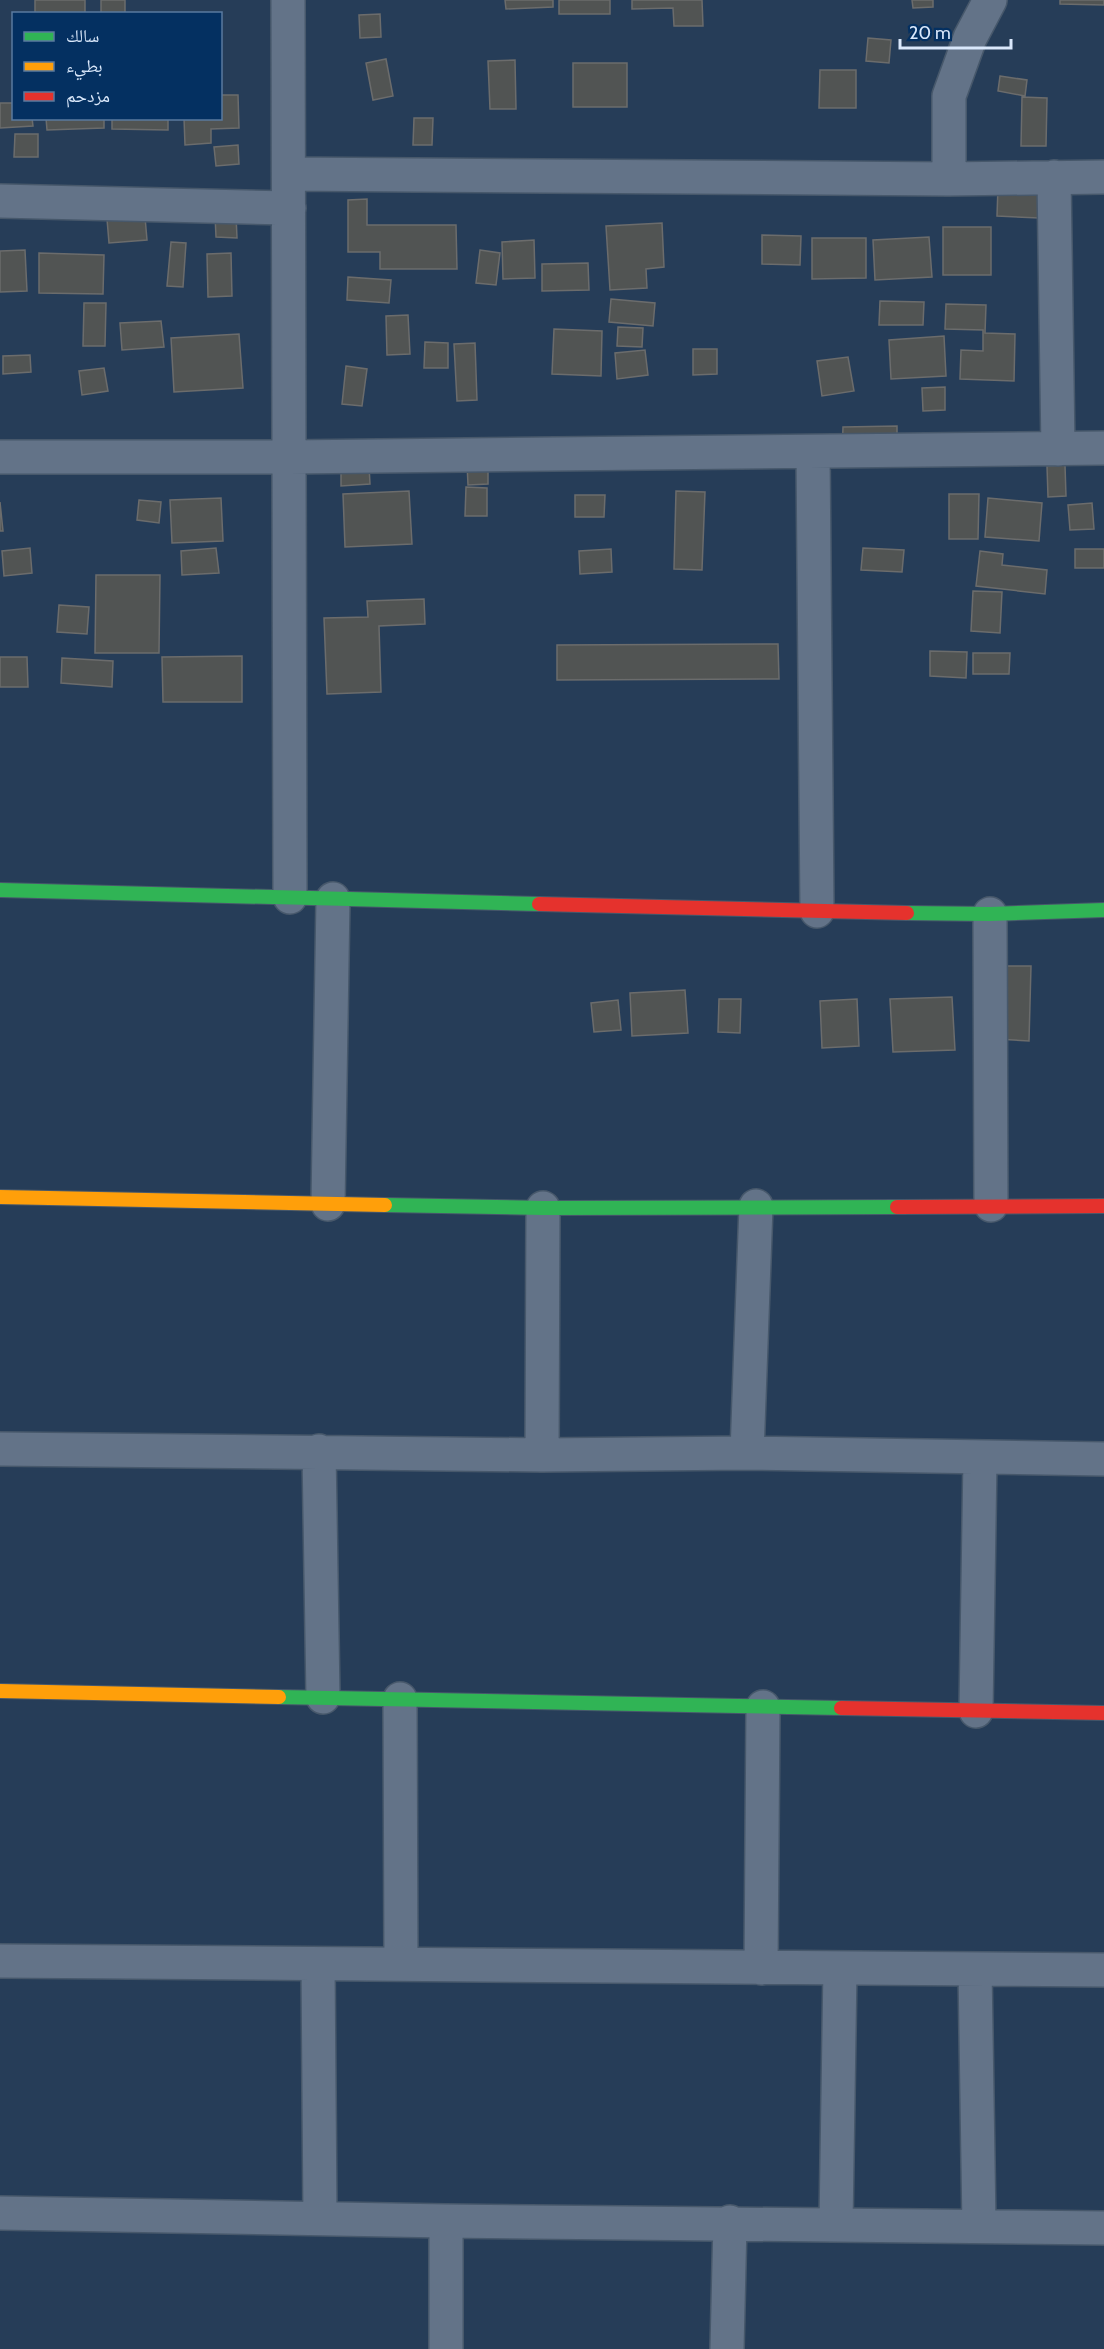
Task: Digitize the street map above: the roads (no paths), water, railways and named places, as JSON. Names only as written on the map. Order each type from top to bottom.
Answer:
[{"type":"street","points":[[288,0],[290,897]]},
{"type":"street","points":[[950,179],[949,96],[970,38],[990,0]]},
{"type":"street","points":[[289,174],[950,179],[1104,177]]},
{"type":"street","points":[[1054,177],[1058,449]]},
{"type":"street","points":[[0,201],[289,208]]},
{"type":"street","points":[[0,457],[290,457],[1104,448]]},
{"type":"street","points":[[813,452],[817,911]]},
{"type":"street","points":[[0,890],[817,911],[990,914],[1104,910]]},
{"type":"street","points":[[328,1204],[333,899]]},
{"type":"street","points":[[990,914],[991,1205]]},
{"type":"street","points":[[0,1197],[543,1208],[1104,1206]]},
{"type":"street","points":[[747,1453],[756,1206]]},
{"type":"street","points":[[542,1455],[543,1208]]},
{"type":"street","points":[[0,1449],[542,1455],[747,1453],[1104,1459]]},
{"type":"street","points":[[319,1452],[323,1697]]},
{"type":"street","points":[[976,1711],[980,1458]]},
{"type":"street","points":[[0,1691],[1104,1713]]},
{"type":"street","points":[[400,1699],[401,1964]]},
{"type":"street","points":[[761,1968],[763,1707]]},
{"type":"street","points":[[0,1960],[1104,1970]]},
{"type":"street","points":[[318,1964],[320,2217]]},
{"type":"street","points":[[836,2224],[840,1968]]},
{"type":"street","points":[[975,1969],[979,2226]]},
{"type":"street","points":[[0,2213],[446,2221],[730,2222],[1104,2228]]},
{"type":"street","points":[[446,2221],[446,2349]]},
{"type":"street","points":[[727,2349],[730,2222]]}]
